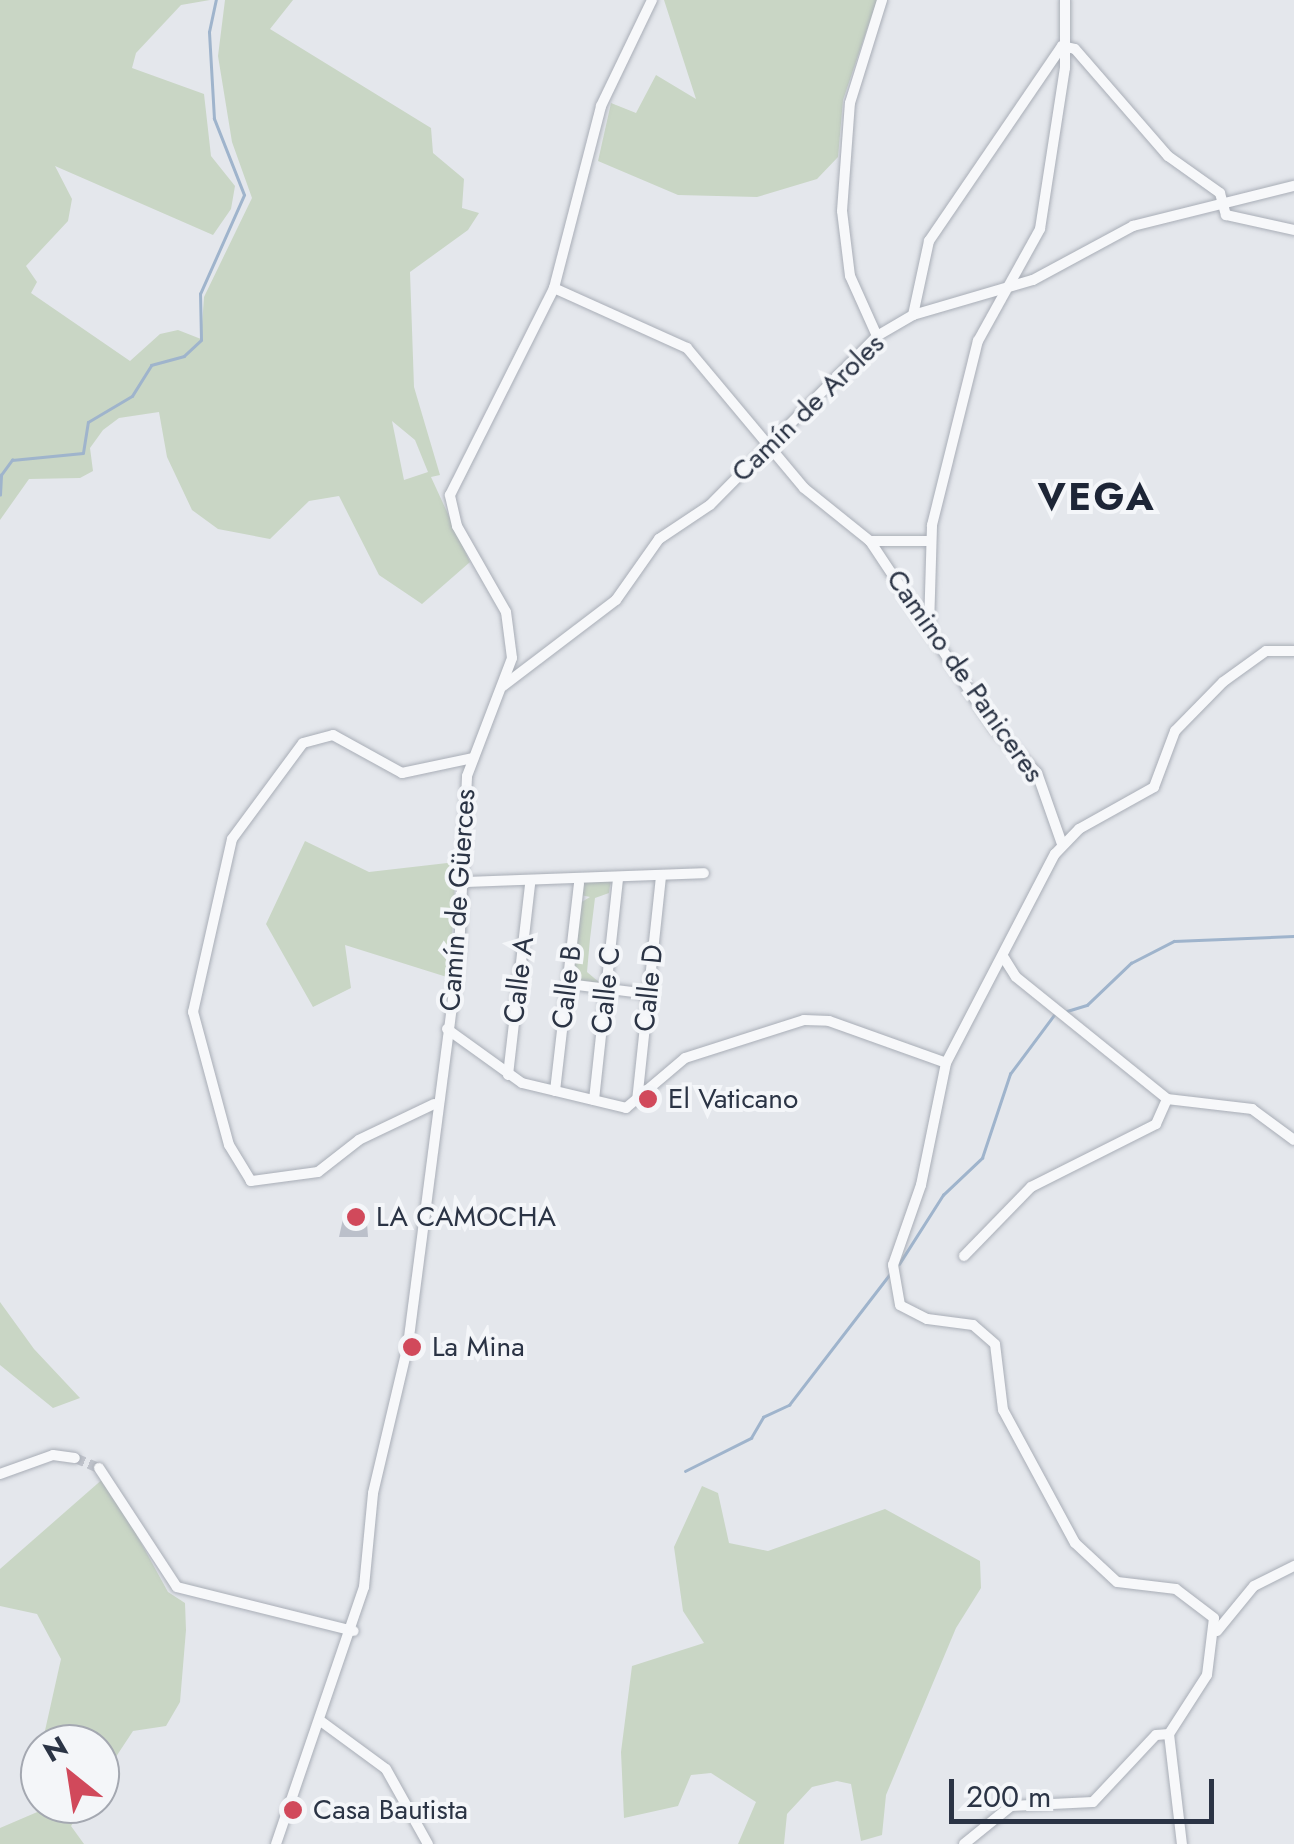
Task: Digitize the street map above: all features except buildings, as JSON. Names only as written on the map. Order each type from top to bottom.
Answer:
[{"type":"street","points":[[542,653],[514,640],[457,526],[450,495],[554,288],[601,106],[652,0]]},
{"type":"street","points":[[877,336],[850,276],[842,211],[850,103],[882,0]]},
{"type":"street","points":[[928,628],[931,541],[978,341],[1040,229],[1065,0]]},
{"type":"street","points":[[1062,46],[1075,49],[1168,156],[1220,192],[1224,206],[1247,224],[1294,230]]},
{"type":"street","points":[[913,314],[929,242],[1062,46]]},
{"type":"street","name":"Camín de Aroles","points":[[502,687],[616,600],[659,539],[710,505],[770,443],[815,406],[877,336],[913,314],[1007,284],[1032,280],[1133,226],[1294,186]]},
{"type":"street","name":"Camino de Paniceres","points":[[554,288],[688,348],[804,488],[870,541],[996,729],[1037,773],[1062,844]]},
{"type":"street","points":[[870,541],[931,541]]},
{"type":"street","name":"Camín de Güerces","points":[[276,1844],[354,1631],[374,1493],[408,1345],[434,1104],[448,1029],[473,758],[502,687],[514,640]]},
{"type":"street","points":[[1217,1631],[1201,1602],[1167,1586],[1117,1582],[1076,1543],[1030,1447],[1003,1410],[991,1337],[973,1325],[910,1312],[892,1278],[892,1266],[921,1186],[946,1063],[1004,958],[1020,912],[1062,844],[1154,788],[1175,731],[1223,682],[1266,651],[1294,651]]},
{"type":"street","points":[[434,1104],[359,1140],[318,1172],[251,1181],[240,1172],[213,1096],[195,994],[232,839],[303,743],[333,735],[402,774],[473,758]]},
{"type":"street","points":[[464,882],[704,873]]},
{"type":"street","name":"Calle D","points":[[636,1102],[661,874]]},
{"type":"street","name":"Calle C","points":[[594,1100],[618,880]]},
{"type":"street","name":"Calle B","points":[[555,1091],[579,883]]},
{"type":"street","name":"Calle A","points":[[508,1076],[530,884]]},
{"type":"street","points":[[1004,958],[1068,1018],[1167,1099],[1252,1110],[1294,1140]]},
{"type":"street","points":[[568,984],[649,994]]},
{"type":"street","points":[[448,1029],[508,1076],[626,1108],[685,1058],[804,1020],[828,1021],[946,1063]]},
{"type":"street","points":[[964,1256],[1031,1187],[1156,1124],[1167,1099]]},
{"type":"street","points":[[0,1474],[53,1455],[75,1458]]},
{"type":"street","points":[[99,1468],[177,1587],[354,1631]]},
{"type":"street","points":[[964,1844],[1011,1806],[1092,1802],[1140,1750],[1169,1734],[1196,1703],[1217,1631],[1254,1586],[1294,1566]]},
{"type":"street","points":[[322,1722],[386,1769],[428,1844]]},
{"type":"street","points":[[1169,1734],[1182,1844]]},
{"type":"green space","points":[[0,0],[210,0],[181,5],[136,53],[132,68],[204,94],[211,156],[235,186],[231,209],[213,235],[55,166],[72,199],[68,221],[26,266],[37,282],[31,293],[130,361],[160,334],[178,330],[201,339],[204,297],[252,198],[232,142],[218,56],[225,0],[293,0],[270,29],[431,128],[433,153],[464,179],[462,208],[479,213],[468,230],[410,272],[414,387],[440,475],[431,477],[470,562],[422,604],[379,575],[339,496],[309,501],[270,539],[218,529],[192,510],[167,457],[159,412],[119,418],[103,430],[90,448],[93,471],[80,478],[29,479],[0,520]],"holes":[[[392,421],[415,440],[428,472],[404,480]]]},
{"type":"green space","points":[[664,0],[877,0],[843,100],[838,157],[817,179],[757,197],[678,195],[598,161],[611,103],[636,113],[656,75],[696,99]]},
{"type":"green space","points":[[305,841],[369,872],[456,862],[450,978],[345,945],[351,988],[313,1007],[266,924]]},
{"type":"green space","points":[[611,878],[609,893],[595,898],[590,939],[587,972],[600,983],[572,979],[575,955],[583,951],[575,951],[580,903],[590,897],[581,895],[583,879]]},
{"type":"green space","points":[[0,1302],[34,1349],[80,1398],[53,1408],[0,1365]]},
{"type":"green space","points":[[105,1477],[168,1592],[185,1603],[180,1702],[166,1726],[133,1731],[120,1751],[120,1724],[46,1724],[61,1659],[37,1614],[0,1606],[0,1569]]},
{"type":"green space","points":[[702,1486],[718,1493],[729,1543],[768,1551],[885,1509],[980,1561],[981,1588],[956,1628],[886,1795],[882,1835],[861,1841],[851,1784],[837,1781],[812,1787],[787,1814],[784,1844],[738,1844],[756,1802],[711,1773],[691,1775],[678,1806],[624,1818],[621,1752],[632,1666],[704,1643],[683,1611],[674,1547]]},
{"type":"green space","points":[[20,1819],[20,1824],[72,1824],[84,1844],[0,1844],[0,1828]]},
{"type":"waterway","points":[[0,495],[1,475],[12,460],[83,453],[88,422],[132,396],[151,365],[184,356],[201,340],[200,294],[244,195],[214,119],[209,32],[216,0]]},
{"type":"waterway","points":[[1067,1011],[1087,1005],[1131,963],[1174,941],[1294,936]]},
{"type":"waterway","points":[[899,1264],[943,1195],[982,1158],[1010,1074],[1054,1015]]},
{"type":"waterway","points":[[685,1471],[751,1438],[763,1417],[789,1405],[890,1274]]},
{"type":"tunnel","points":[[75,1458],[99,1468]]},
{"type":"place","name":"El Vaticano","points":[[648,1099]]},
{"type":"place","name":"LA CAMOCHA","points":[[356,1217]]},
{"type":"place","name":"La Mina","points":[[412,1347]]},
{"type":"place","name":"Casa Bautista","points":[[293,1810]]},
{"type":"district","name":"VEGA","points":[[1097,497]]}]
